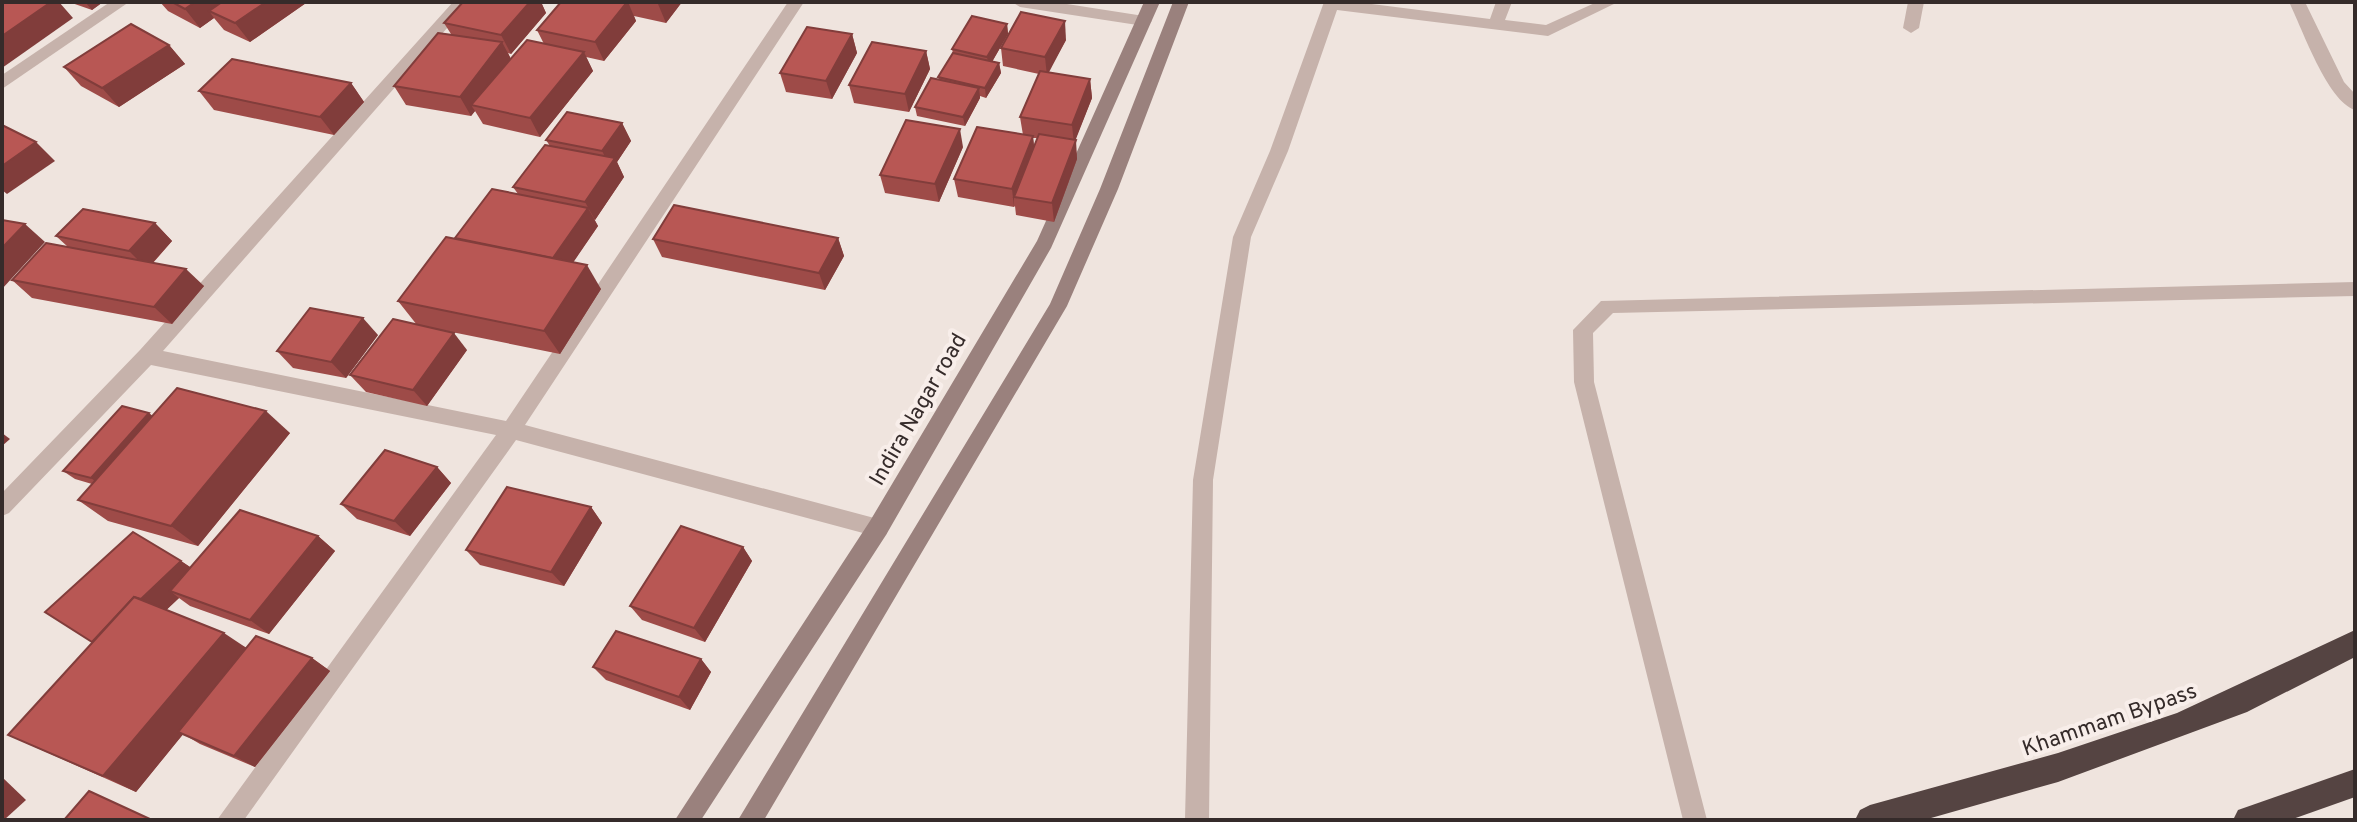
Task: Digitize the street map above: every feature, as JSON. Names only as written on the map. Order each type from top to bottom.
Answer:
[{"type":"highway","name":"Khammam Bypass","points":[[1870,820],[2064,769],[2211,717],[2355,643]]},
{"type":"highway","points":[[2248,820],[2355,783]]},
{"type":"street","points":[[2,82],[121,2]]},
{"type":"street","points":[[2,507],[147,356],[462,2]]},
{"type":"street","points":[[229,820],[511,430],[796,2]]},
{"type":"street","points":[[1020,2],[1148,11]]},
{"type":"street","points":[[750,820],[1058,306],[1109,189],[1181,2]]},
{"type":"street","points":[[1496,24],[1504,2]]},
{"type":"street","points":[[1197,820],[1203,480],[1242,237],[1279,151],[1332,3],[1548,31],[1610,2]]},
{"type":"street","points":[[1911,28],[1916,2]]},
{"type":"street","points":[[2297,2],[2337,85],[2355,104]]},
{"type":"street","name":"Indira Nagar road","points":[[687,820],[878,528],[1045,243],[1148,11]]},
{"type":"street","points":[[1695,820],[1584,382],[1583,330],[1608,306],[2355,289]]},
{"type":"street","points":[[147,356],[511,430],[878,528]]},
{"type":"building","points":[[2,2],[51,2],[2,36]]},
{"type":"building","points":[[172,2],[195,2],[185,9]]},
{"type":"building","points":[[222,2],[266,2],[235,23],[209,11]]},
{"type":"building","points":[[463,2],[530,2],[501,35],[444,23]]},
{"type":"building","points":[[561,2],[627,2],[595,42],[537,30]]},
{"type":"building","points":[[1021,12],[1065,21],[1045,57],[1001,48]]},
{"type":"building","points":[[972,16],[1007,24],[987,57],[952,49]]},
{"type":"building","points":[[131,24],[169,45],[102,88],[64,67]]},
{"type":"building","points":[[807,27],[852,34],[826,81],[780,73]]},
{"type":"building","points":[[438,33],[502,42],[460,97],[394,86]]},
{"type":"building","points":[[527,40],[584,52],[530,118],[471,105]]},
{"type":"building","points":[[872,42],[926,51],[905,94],[849,85]]},
{"type":"building","points":[[953,53],[999,63],[985,88],[938,77]]},
{"type":"building","points":[[232,59],[351,83],[320,117],[199,91]]},
{"type":"building","points":[[1040,71],[1090,79],[1072,125],[1020,117]]},
{"type":"building","points":[[931,78],[979,88],[963,117],[915,107]]},
{"type":"building","points":[[567,112],[622,123],[602,151],[546,140]]},
{"type":"building","points":[[906,120],[960,129],[935,184],[880,175]]},
{"type":"building","points":[[2,125],[36,142],[2,166]]},
{"type":"building","points":[[977,127],[1033,136],[1012,189],[954,179]]},
{"type":"building","points":[[1039,134],[1076,140],[1052,203],[1014,197]]},
{"type":"building","points":[[545,145],[615,158],[585,202],[513,187]]},
{"type":"building","points":[[492,189],[588,208],[553,258],[455,238]]},
{"type":"building","points":[[674,205],[838,238],[819,273],[653,239]]},
{"type":"building","points":[[83,209],[155,223],[129,251],[56,236]]},
{"type":"building","points":[[2,220],[25,224],[2,248]]},
{"type":"building","points":[[446,237],[587,265],[544,331],[398,301]]},
{"type":"building","points":[[46,243],[186,269],[154,307],[12,280]]},
{"type":"building","points":[[310,308],[363,318],[331,362],[277,351]]},
{"type":"building","points":[[393,319],[454,333],[413,390],[350,375]]},
{"type":"building","points":[[177,388],[266,411],[171,526],[78,500]]},
{"type":"building","points":[[122,406],[149,413],[91,478],[63,471]]},
{"type":"building","points":[[385,450],[437,467],[394,521],[341,504]]},
{"type":"building","points":[[507,487],[591,507],[551,572],[466,550]]},
{"type":"building","points":[[240,510],[318,536],[250,620],[170,591]]},
{"type":"building","points":[[681,526],[743,547],[694,628],[630,606]]},
{"type":"building","points":[[133,532],[181,561],[141,599],[134,597],[92,642],[45,612]]},
{"type":"building","points":[[134,597],[224,633],[103,776],[8,735]]},
{"type":"building","points":[[616,631],[701,659],[679,697],[593,667]]},
{"type":"building","points":[[256,636],[312,658],[234,756],[178,732]]},
{"type":"building","points":[[89,791],[152,820],[64,820]]}]
